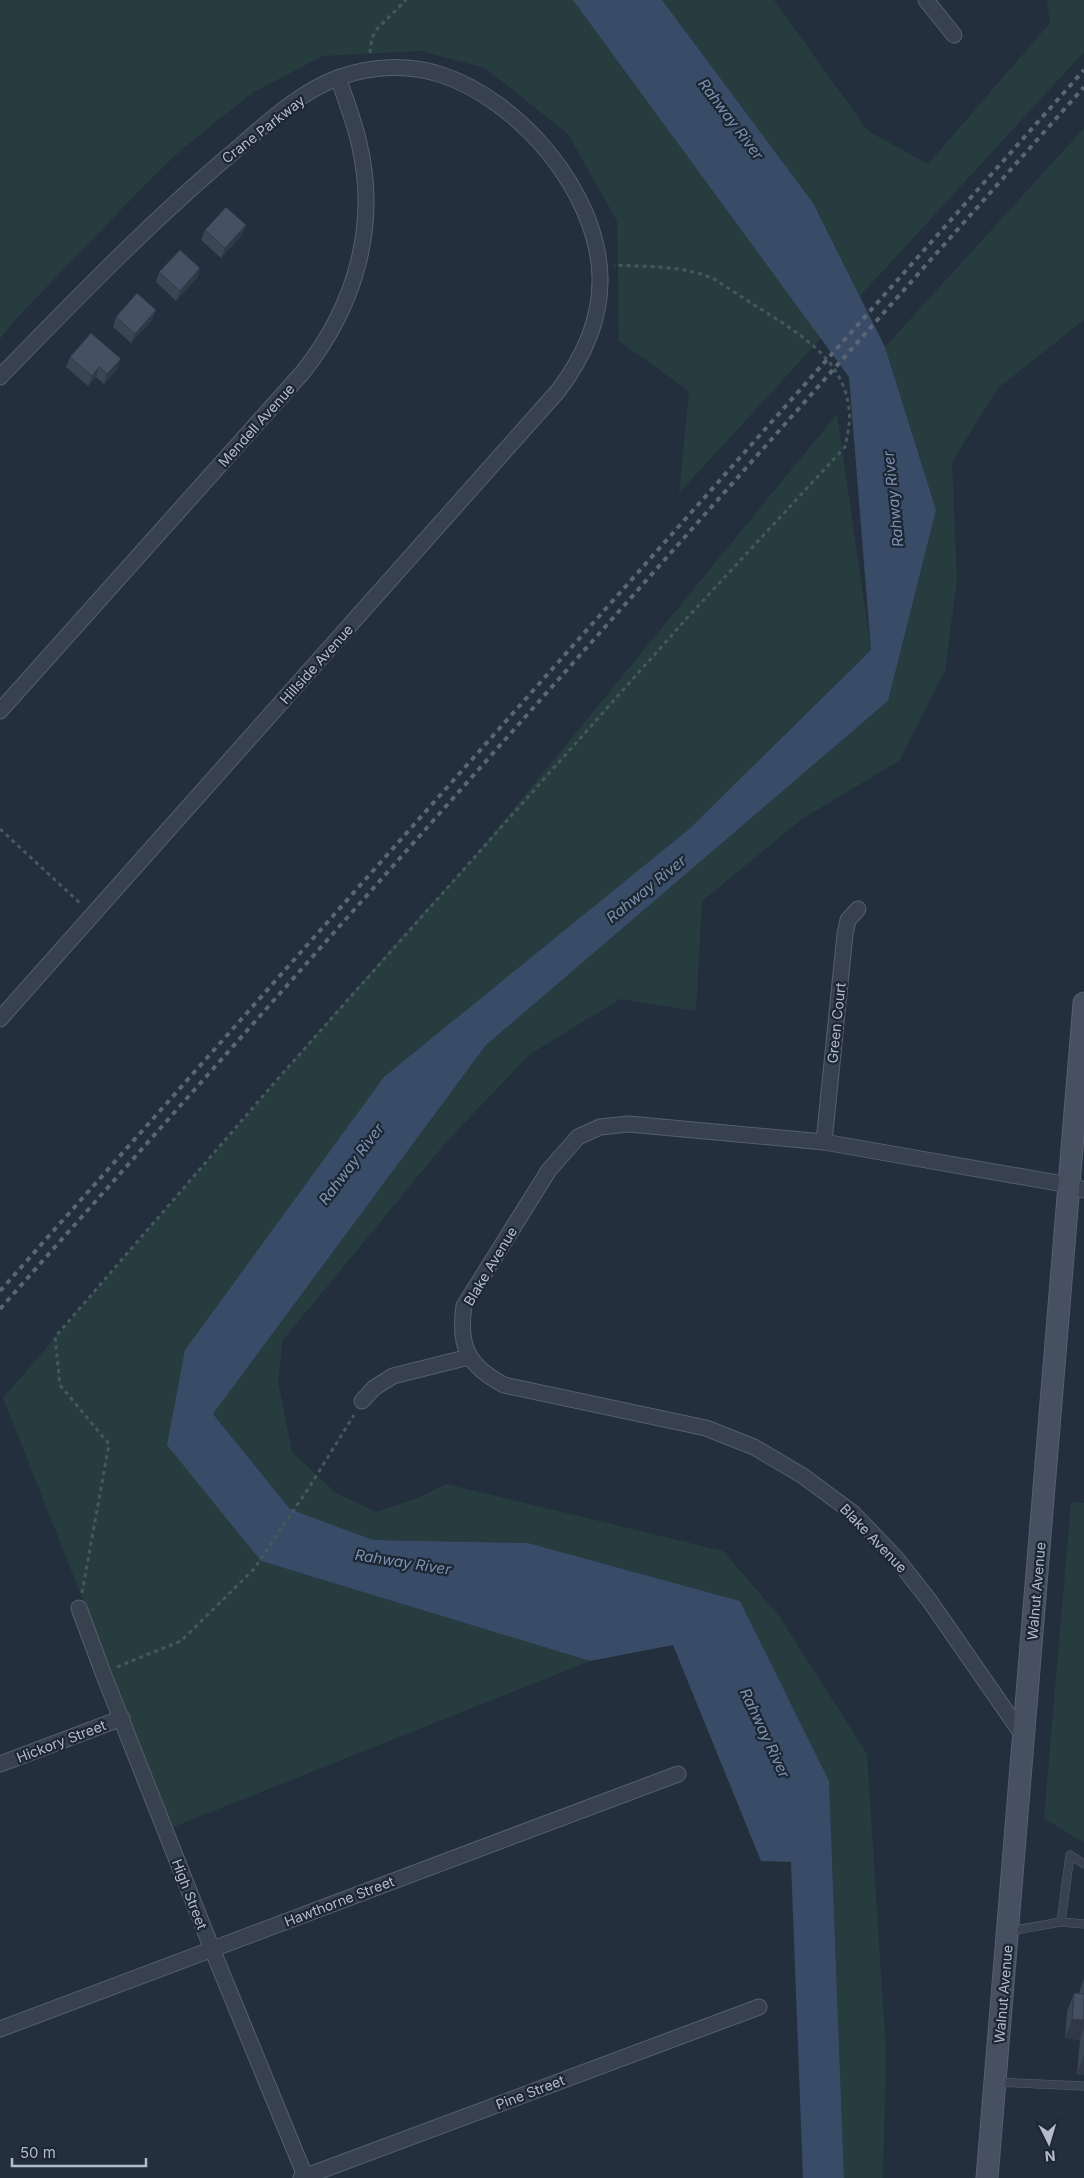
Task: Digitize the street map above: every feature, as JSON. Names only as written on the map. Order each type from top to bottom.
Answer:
[{"type":"street","points":[[926,0],[954,35]]},
{"type":"street","name":"Crane Parkway","points":[[0,377],[176,201],[288,106],[338,78],[368,70],[406,68],[440,74],[474,90],[510,115],[542,146],[567,178],[585,213],[599,264],[600,292]]},
{"type":"street","name":"Mendell Avenue","points":[[0,711],[303,372],[322,347],[338,320],[350,292],[360,259],[367,203],[360,144],[338,78]]},
{"type":"street","name":"Hillside Avenue","points":[[0,1019],[558,391],[577,364],[587,342],[595,320],[600,292]]},
{"type":"street","name":"Green Court","points":[[824,1142],[844,934],[848,920],[858,909]]},
{"type":"street","name":"Walnut Avenue","points":[[987,2178],[1024,1737],[1076,1187],[1084,1003]]},
{"type":"street","name":"Blake Avenue","points":[[1024,1737],[929,1600],[896,1558],[853,1513],[804,1476],[754,1447],[706,1428],[504,1385],[487,1376],[469,1357],[462,1338],[461,1325],[464,1306],[549,1170],[578,1137],[600,1127],[629,1124],[824,1142],[1076,1187]]},
{"type":"street","points":[[362,1401],[374,1388],[393,1376],[469,1357]]},
{"type":"street","name":"High Street","points":[[79,1608],[212,1949],[304,2177]]},
{"type":"street","name":"Hickory Street","points":[[0,1764],[122,1718]]},
{"type":"street","name":"Hawthorne Street","points":[[0,2029],[678,1774]]},
{"type":"street","name":"Pine Street","points":[[304,2177],[759,2007]]},
{"type":"lane","points":[[1061,1922],[1070,1855],[1084,1864]]},
{"type":"lane","points":[[1008,1932],[1061,1922],[1084,1924]]},
{"type":"lane","points":[[995,2082],[1084,2086]]},
{"type":"path","points":[[368,70],[372,38],[377,30],[406,0]]},
{"type":"path","points":[[79,1608],[109,1444],[60,1385],[55,1336],[289,1066],[687,618],[845,447],[849,424],[849,409],[843,384],[831,363],[807,339],[714,279],[702,274],[689,270],[599,264]]},
{"type":"path","points":[[0,829],[92,914]]},
{"type":"path","points":[[103,1673],[181,1640],[254,1569],[362,1401]]},
{"type":"green space","points":[[0,0],[774,0],[868,131],[928,164],[1050,23],[1047,0],[1084,0],[1084,52],[679,493],[689,391],[619,341],[617,221],[568,134],[485,68],[421,51],[323,56],[252,93],[181,150],[141,189],[12,323],[0,339]]},
{"type":"green space","points":[[1084,128],[1084,320],[998,388],[952,462],[957,579],[945,671],[899,761],[802,819],[702,901],[696,1011],[620,999],[529,1055],[447,1141],[283,1340],[278,1382],[292,1452],[336,1493],[376,1512],[418,1498],[446,1484],[723,1551],[779,1616],[867,1754],[886,2052],[883,2178],[844,2178],[829,1781],[740,1601],[528,1543],[373,1540],[290,1509],[213,1414],[486,1045],[888,701],[936,510],[885,347]]},
{"type":"green space","points":[[837,414],[871,650],[688,830],[185,1350],[261,1561],[590,1661],[173,1827],[3,1398],[393,946],[470,862]]},
{"type":"green space","points":[[1071,1502],[1084,1503],[1084,1843],[1044,1818]]},
{"type":"water","name":"Rahway River","points":[[573,0],[662,0],[813,203],[885,347],[936,510],[888,701],[486,1045],[213,1414],[290,1509],[373,1540],[528,1543],[740,1601],[829,1781],[844,2178],[803,2178],[791,1862],[761,1861],[673,1645],[590,1661],[261,1561],[167,1445],[185,1350],[384,1077],[688,830],[871,650],[849,377]]},
{"type":"building","points":[[226,207],[246,225],[225,248],[205,230]]},
{"type":"building","points":[[180,250],[200,268],[180,291],[159,272]]},
{"type":"building","points":[[137,293],[156,310],[135,334],[116,317]]},
{"type":"building","points":[[91,333],[121,359],[107,374],[99,367],[92,376],[70,357]]},
{"type":"building","points":[[1074,1993],[1084,1994],[1084,2020],[1072,2019]]},
{"type":"railway","points":[[0,1291],[1084,70]]},
{"type":"railway","points":[[0,1309],[1084,87]]}]
